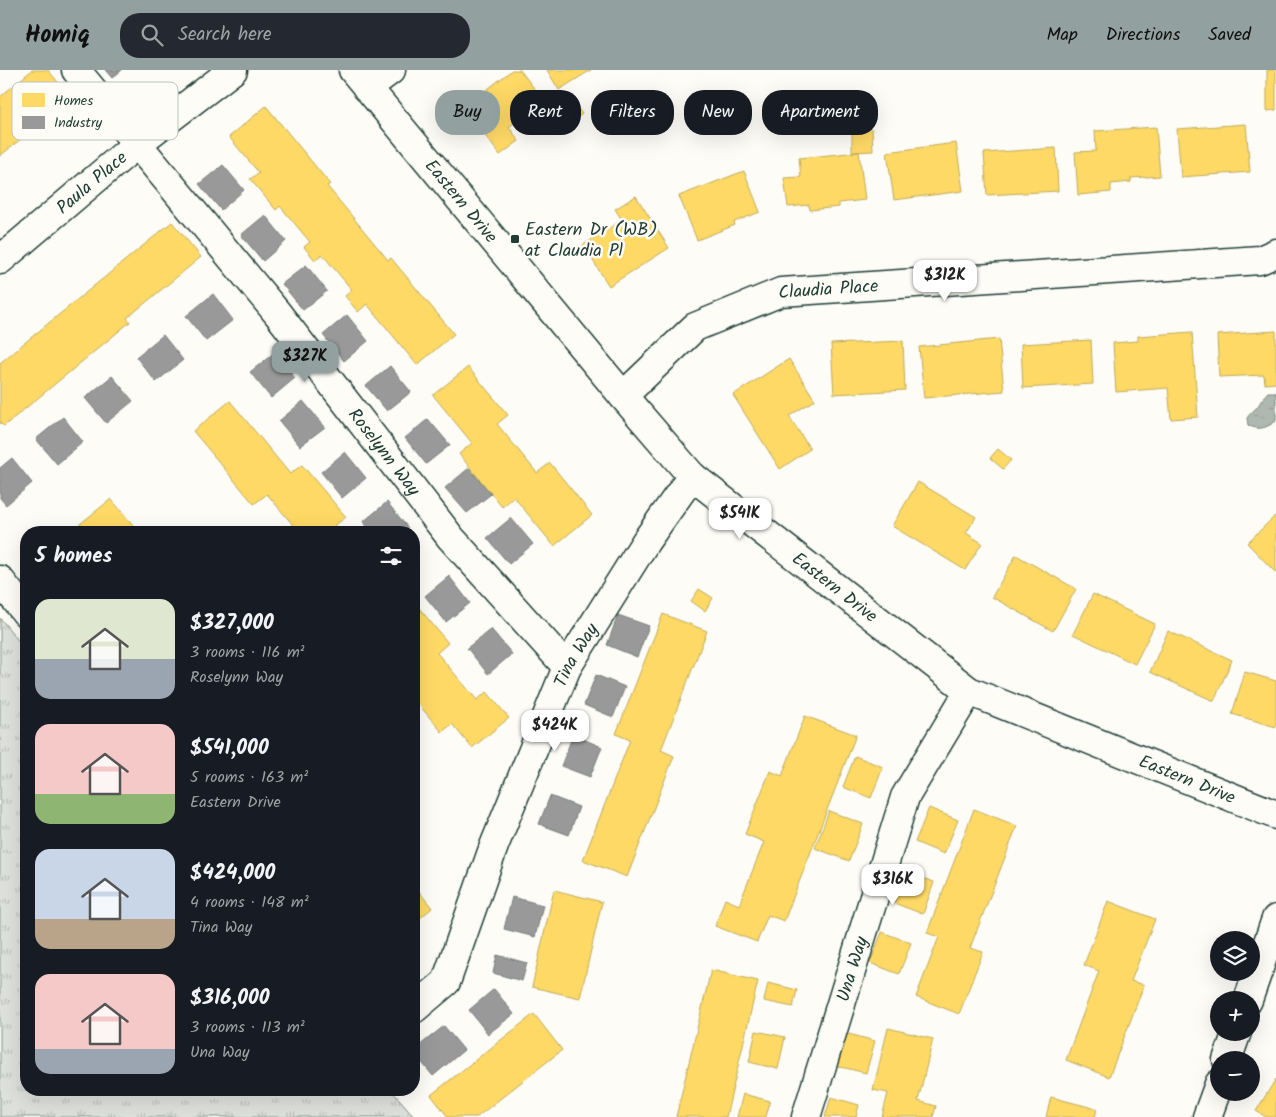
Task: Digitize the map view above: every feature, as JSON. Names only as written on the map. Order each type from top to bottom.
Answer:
[{"type":"street","name":"Roselynn Way","points":[[76,70],[86,82]]},
{"type":"street","name":"Paula Place","points":[[178,113],[233,70]]},
{"type":"street","points":[[360,79],[391,70]]},
{"type":"street","name":"Eastern Drive","points":[[360,79],[623,396],[692,476],[969,691],[1276,815]]},
{"type":"street","name":"Roselynn Way","points":[[135,140],[278,314],[451,538],[567,667]]},
{"type":"street","name":"Paula Place","points":[[0,260],[143,140]]},
{"type":"street","name":"Claudia Place","points":[[623,396],[695,327],[781,292],[1260,260],[1276,253]]},
{"type":"street","name":"Tina Way","points":[[420,1004],[446,982],[494,846],[567,667],[646,540],[692,476]]},
{"type":"street","points":[[0,580],[20,605]]},
{"type":"street","name":"Una Way","points":[[806,1117],[905,797],[969,691]]},
{"type":"street","points":[[1251,991],[1276,919]]},
{"type":"street","points":[[1207,1117],[1213,1101]]},
{"type":"green space","points":[[0,618],[20,643],[20,1096],[396,1096],[415,1117],[0,1117]]},
{"type":"water","points":[[1268,392],[1276,392],[1276,421],[1262,428],[1248,425],[1247,418]]},
{"type":"building: Homes","points":[[32,70],[48,70],[58,82],[18,82]]},
{"type":"building: Homes","points":[[512,70],[520,70],[535,90],[510,90],[510,135],[515,135],[519,141],[500,155],[485,135],[500,135],[500,90],[487,90]]},
{"type":"building: Homes","points":[[547,70],[591,70],[559,90]]},
{"type":"building: Homes","points":[[1267,70],[1276,70],[1276,110],[1267,111]]},
{"type":"building: Homes","points":[[12,87],[12,140],[20,140],[0,156],[0,97]]},
{"type":"building: Homes","points":[[266,106],[330,184],[327,186],[388,260],[391,258],[454,334],[417,365],[367,304],[358,312],[345,296],[352,290],[322,254],[315,260],[304,247],[310,242],[280,206],[276,210],[250,179],[259,173],[229,137]]},
{"type":"building: Homes","points":[[1246,124],[1250,172],[1181,177],[1177,129]]},
{"type":"building: Homes","points":[[1156,127],[1160,176],[1131,178],[1131,182],[1111,184],[1111,192],[1078,195],[1075,152],[1096,151],[1095,131]]},
{"type":"building: Homes","points":[[852,135],[872,135],[873,151],[852,152]]},
{"type":"building: Homes","points":[[956,143],[963,191],[894,200],[887,152]]},
{"type":"building: Homes","points":[[1056,148],[1058,191],[987,195],[984,153]]},
{"type":"building: Homes","points":[[859,152],[865,200],[839,203],[839,207],[810,210],[809,205],[788,207],[784,178],[801,177],[799,158]]},
{"type":"building: Homes","points":[[744,171],[760,212],[734,222],[735,225],[697,240],[679,196]]},
{"type":"building: Homes","points":[[636,196],[669,248],[609,286],[583,245],[622,220],[615,209]]},
{"type":"building: Homes","points":[[172,222],[201,257],[127,318],[130,322],[4,426],[0,423],[0,363]]},
{"type":"building: Homes","points":[[1276,331],[1276,383],[1265,384],[1264,375],[1219,377],[1217,335]]},
{"type":"building: Homes","points":[[1192,332],[1198,417],[1171,419],[1168,388],[1116,392],[1113,343],[1138,341],[1138,336]]},
{"type":"building: Homes","points":[[999,339],[1004,391],[924,398],[919,347]]},
{"type":"building: Homes","points":[[1091,340],[1093,384],[1023,388],[1021,344]]},
{"type":"building: Homes","points":[[903,341],[905,390],[834,394],[831,344]]},
{"type":"building: Homes","points":[[789,359],[815,400],[789,416],[810,449],[780,469],[733,395]]},
{"type":"building: Homes","points":[[468,367],[508,415],[497,424],[537,473],[550,463],[592,515],[554,546],[514,497],[502,507],[459,454],[472,443],[433,395]]},
{"type":"building: Homes","points":[[230,401],[290,474],[302,465],[346,517],[334,526],[294,526],[267,494],[254,504],[193,431]]},
{"type":"building: Homes","points":[[998,449],[1011,460],[1003,469],[990,458]]},
{"type":"building: Homes","points":[[918,482],[976,517],[966,533],[982,543],[965,570],[892,526]]},
{"type":"building: Homes","points":[[111,499],[134,526],[77,526]]},
{"type":"building: Homes","points":[[1276,515],[1276,573],[1247,543]]},
{"type":"building: Homes","points":[[1016,555],[1076,589],[1053,631],[992,597]]},
{"type":"building: Homes","points":[[699,589],[713,598],[705,611],[691,601]]},
{"type":"building: Homes","points":[[1093,594],[1155,624],[1135,664],[1073,634]]},
{"type":"building: Homes","points":[[420,609],[448,643],[437,653],[477,700],[487,692],[509,718],[472,748],[452,724],[442,732],[420,706]]},
{"type":"building: Homes","points":[[663,614],[707,631],[661,750],[674,756],[627,877],[583,860],[630,740],[616,734]]},
{"type":"building: Homes","points":[[1168,631],[1232,660],[1214,701],[1150,672]]},
{"type":"building: Homes","points":[[1245,672],[1276,681],[1276,727],[1232,714]]},
{"type":"building: Homes","points":[[805,716],[856,735],[784,921],[768,915],[757,942],[715,926],[725,899],[739,905],[764,842],[745,834],[770,771],[782,776]]},
{"type":"building: Homes","points":[[855,756],[883,767],[871,798],[843,787]]},
{"type":"building: Homes","points":[[929,808],[958,820],[944,854],[915,842]]},
{"type":"building: Homes","points":[[974,809],[1017,826],[970,948],[983,952],[959,1014],[916,997],[939,937],[927,933]]},
{"type":"building: Homes","points":[[829,811],[863,824],[849,861],[815,848]]},
{"type":"building: Homes","points":[[905,872],[934,882],[923,914],[894,903]]},
{"type":"building: Homes","points":[[554,890],[602,902],[580,998],[532,987]]},
{"type":"building: Homes","points":[[420,893],[432,908],[420,918]]},
{"type":"building: Homes","points":[[1108,901],[1155,919],[1131,981],[1144,985],[1109,1077],[1066,1060],[1099,971],[1084,965]]},
{"type":"building: Homes","points":[[882,932],[911,943],[899,974],[870,963]]},
{"type":"building: Homes","points":[[711,970],[758,981],[726,1117],[676,1117]]},
{"type":"building: Homes","points":[[768,983],[797,990],[793,1007],[764,1001]]},
{"type":"building: Homes","points":[[534,1014],[562,1050],[477,1117],[448,1117],[431,1095]]},
{"type":"building: Homes","points":[[888,1028],[933,1039],[918,1101],[936,1106],[933,1117],[882,1117],[888,1093],[873,1090]]},
{"type":"building: Homes","points":[[756,1031],[785,1037],[778,1069],[749,1062]]},
{"type":"building: Homes","points":[[845,1033],[875,1041],[866,1073],[837,1066]]},
{"type":"building: Homes","points":[[1276,1079],[1276,1117],[1266,1117],[1256,1111]]},
{"type":"building: Homes","points":[[743,1094],[770,1101],[766,1117],[737,1117]]},
{"type":"building: Homes","points":[[831,1097],[859,1105],[856,1117],[825,1117]]},
{"type":"building: Homes","points":[[1051,1097],[1097,1109],[1095,1117],[1046,1117]]},
{"type":"building: Industry","points":[[105,70],[122,70],[112,78]]},
{"type":"building: Industry","points":[[223,165],[244,190],[221,210],[199,184]]},
{"type":"building: Industry","points":[[265,215],[286,241],[263,261],[241,235]]},
{"type":"building: Industry","points":[[306,265],[327,291],[303,310],[282,284]]},
{"type":"building: Industry","points":[[213,294],[233,320],[206,341],[186,316]]},
{"type":"building: Industry","points":[[347,315],[368,341],[344,361],[323,335]]},
{"type":"building: Industry","points":[[163,335],[183,360],[156,382],[136,357]]},
{"type":"building: Industry","points":[[274,353],[295,378],[271,398],[250,372]]},
{"type":"building: Industry","points":[[390,366],[411,392],[387,411],[366,386]]},
{"type":"building: Industry","points":[[112,376],[133,401],[106,423],[85,398]]},
{"type":"building: Industry","points":[[303,401],[325,427],[300,446],[279,421]]},
{"type":"building: Industry","points":[[63,417],[83,442],[57,464],[36,439]]},
{"type":"building: Industry","points":[[428,419],[450,445],[426,464],[405,438]]},
{"type":"building: Industry","points":[[345,452],[366,478],[342,498],[321,472]]},
{"type":"building: Industry","points":[[12,458],[32,483],[6,505],[0,498],[0,468]]},
{"type":"building: Industry","points":[[469,468],[491,494],[467,513],[445,488]]},
{"type":"building: Industry","points":[[387,502],[406,526],[367,526],[363,522]]},
{"type":"building: Industry","points":[[511,518],[533,544],[509,564],[487,538]]},
{"type":"building: Industry","points":[[449,576],[470,603],[446,622],[425,596]]},
{"type":"building: Industry","points":[[618,615],[649,626],[637,657],[607,645]]},
{"type":"building: Industry","points":[[491,629],[512,654],[488,674],[467,648]]},
{"type":"building: Industry","points":[[596,675],[625,687],[613,717],[584,705]]},
{"type":"building: Industry","points":[[573,735],[602,747],[590,777],[561,766]]},
{"type":"building: Industry","points":[[550,796],[579,807],[569,835],[539,824]]},
{"type":"building: Industry","points":[[512,897],[543,905],[535,937],[504,929]]},
{"type":"building: Industry","points":[[497,955],[527,963],[522,981],[493,973]]},
{"type":"building: Industry","points":[[494,989],[514,1014],[488,1034],[469,1010]]},
{"type":"building: Industry","points":[[444,1026],[464,1050],[433,1076],[420,1060],[420,1045]]},
{"type":"place","name":"Eastern Dr (WB) at Claudia Pl","points":[[515,239]]}]
